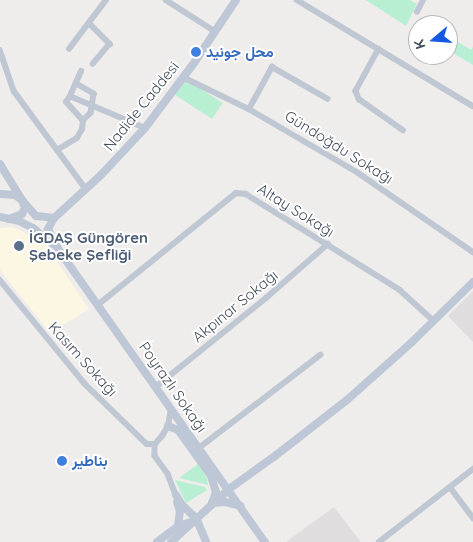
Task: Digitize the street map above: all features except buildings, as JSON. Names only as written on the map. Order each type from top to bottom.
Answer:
[{"type":"main road","name":"Nadide Caddesi","points":[[54,218],[145,128],[216,32],[236,0]]},
{"type":"main road","points":[[0,164],[22,200],[36,216],[54,218],[48,229],[58,248]]},
{"type":"main road","points":[[0,194],[15,195],[22,200],[25,208],[22,214],[9,219]]},
{"type":"main road","points":[[0,217],[33,228],[58,248]]},
{"type":"main road","name":"Poyrazlı Sokağı","points":[[58,248],[157,386],[171,409],[265,542]]},
{"type":"main road","points":[[171,542],[183,533],[193,520],[228,489],[275,456],[347,400],[434,321],[473,282]]},
{"type":"main road","points":[[168,426],[178,430],[211,476],[216,492],[212,503]]},
{"type":"main road","points":[[176,495],[206,542]]},
{"type":"main road","points":[[176,495],[180,511],[178,526]]},
{"type":"main road","points":[[212,503],[225,502],[241,506]]},
{"type":"main road","points":[[157,542],[178,526],[193,520]]},
{"type":"street","points":[[69,48],[106,0]]},
{"type":"street","points":[[166,0],[216,32]]},
{"type":"street","points":[[297,0],[473,106]]},
{"type":"street","points":[[417,12],[423,0]]},
{"type":"street","points":[[89,23],[110,44],[93,64]]},
{"type":"street","points":[[379,49],[358,84],[356,91],[359,99],[403,130]]},
{"type":"street","points":[[0,50],[14,91],[86,188]]},
{"type":"street","points":[[249,108],[272,67],[328,99]]},
{"type":"street","points":[[81,71],[66,102],[83,121]]},
{"type":"street","name":"Gündoğdu Sokağı","points":[[184,77],[249,108],[357,172],[473,252]]},
{"type":"street","points":[[58,150],[77,138],[83,121],[92,113],[94,106],[94,94],[76,83]]},
{"type":"street","points":[[70,96],[145,128]]},
{"type":"street","name":"Altay Sokağı","points":[[99,304],[236,194],[246,194],[400,290],[434,321]]},
{"type":"street","name":"Akpınar Sokağı","points":[[157,386],[266,298],[328,244]]},
{"type":"street","name":"Kasım Sokağı","points":[[0,280],[85,384],[147,444],[155,444]]},
{"type":"street","points":[[199,448],[320,355]]},
{"type":"street","points":[[171,409],[168,426],[155,444],[155,456],[168,474],[176,495]]},
{"type":"street","points":[[379,542],[473,469]]},
{"type":"street","points":[[450,487],[473,518]]},
{"type":"shaded area","points":[[12,227],[43,241],[89,309],[50,333],[0,270],[0,228]]},
{"type":"shaded area","points":[[473,291],[473,342],[448,316]]},
{"type":"shaded area","points":[[334,507],[361,542],[286,542]]},
{"type":"green space","points":[[366,0],[410,0],[417,4],[412,15],[408,15],[406,26]]},
{"type":"green space","points":[[458,42],[471,50],[473,46],[473,65],[458,56]]},
{"type":"green space","points":[[184,78],[223,103],[212,119],[174,94]]},
{"type":"green space","points":[[198,464],[207,478],[208,485],[179,478]]},
{"type":"green space","points":[[175,480],[205,487],[207,490],[186,503]]},
{"type":"place","name":"محل جونيد","points":[[196,52]]},
{"type":"place","name":"İGDAŞ Güngören Şebeke Şefliği","points":[[19,246]]},
{"type":"place","name":"بناطير","points":[[62,461]]}]
